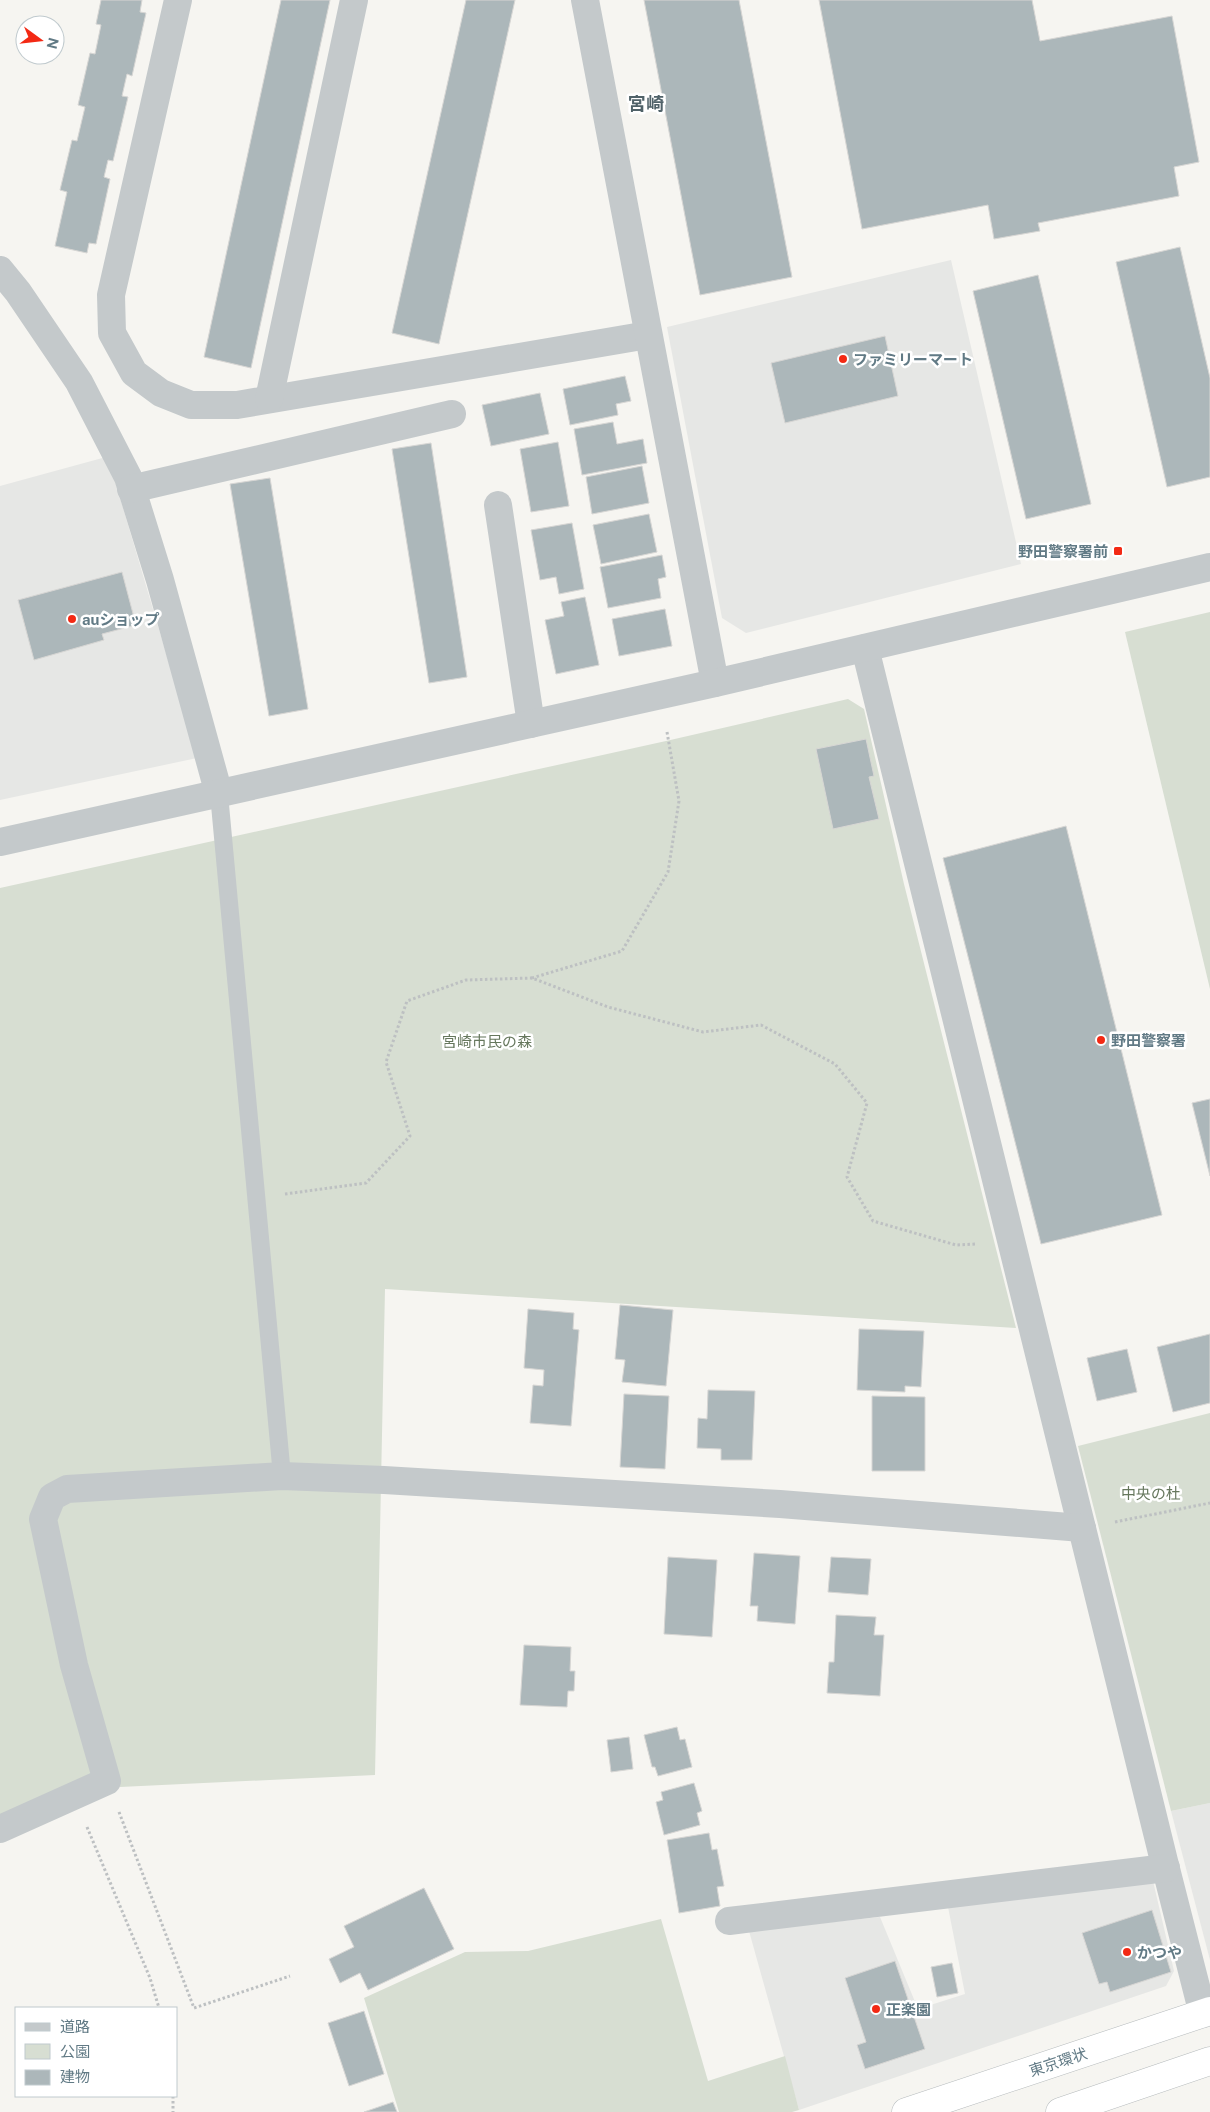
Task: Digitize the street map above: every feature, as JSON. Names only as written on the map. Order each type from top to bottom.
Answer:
[{"type":"highway","name":"東京環状","points":[[906,2112],[1208,2018]]},
{"type":"highway","points":[[1060,2112],[1210,2061]]},
{"type":"street","points":[[178,0],[111,295],[112,333],[134,373],[161,393],[192,405],[237,405],[648,334]]},
{"type":"street","points":[[269,399],[354,0]]},
{"type":"street","points":[[585,0],[715,683]]},
{"type":"street","points":[[0,270],[18,292],[79,382],[128,476],[160,580],[219,794]]},
{"type":"street","points":[[131,489],[452,414]]},
{"type":"street","points":[[498,505],[531,724]]},
{"type":"street","points":[[0,842],[715,683],[1210,567]]},
{"type":"street","points":[[865,648],[1166,1868],[1208,2018]]},
{"type":"street","points":[[0,1829],[107,1781],[74,1665],[43,1520],[52,1498],[67,1489],[282,1476],[384,1480],[771,1503],[1082,1528]]},
{"type":"street","points":[[729,1921],[1166,1868]]},
{"type":"lane","points":[[219,794],[282,1476]]},
{"type":"path","points":[[256,1198],[366,1183],[410,1136],[386,1062],[407,1001],[466,980],[532,978],[622,950],[668,872],[680,801],[667,732]]},
{"type":"path","points":[[532,978],[608,1007],[703,1032],[761,1025],[835,1064],[867,1103],[847,1177],[873,1221],[956,1245],[1012,1242]]},
{"type":"path","points":[[1082,1528],[1210,1503]]},
{"type":"path","points":[[107,1781],[194,2008],[290,1976]]},
{"type":"path","points":[[74,1796],[150,1978],[158,2007]]},
{"type":"path","points":[[173,2097],[174,2112]]},
{"type":"shaded area","points":[[951,260],[1021,564],[746,633],[722,618],[667,327]]},
{"type":"shaded area","points":[[106,457],[116,484],[197,758],[0,800],[0,486]]},
{"type":"shaded area","points":[[1210,1803],[1210,1960],[1171,1811]]},
{"type":"shaded area","points":[[1153,1881],[1174,1971],[1166,1986],[799,2110],[749,1931],[880,1917],[918,2009],[965,1994],[948,1907]]},
{"type":"green space","points":[[1210,612],[1210,989],[1125,632]]},
{"type":"green space","name":"宮崎市民の森","points":[[848,699],[864,709],[904,884],[1016,1328],[385,1289],[375,1775],[120,1787],[114,1773],[0,1822],[0,888]]},
{"type":"green space","name":"中央の杜","points":[[1210,1413],[1210,1803],[1171,1811],[1078,1446]]},
{"type":"green space","points":[[661,1919],[708,2081],[785,2056],[799,2110],[792,2112],[399,2112],[364,1998],[465,1952],[528,1951]]},
{"type":"building","points":[[101,0],[142,0],[140,12],[146,13],[132,76],[127,74],[122,96],[128,97],[113,161],[108,160],[104,177],[110,179],[96,244],[89,243],[87,253],[55,246],[67,192],[60,190],[72,140],[77,141],[85,107],[78,105],[90,53],[95,54],[101,25],[96,24]]},
{"type":"building","points":[[281,0],[330,0],[251,368],[204,357]]},
{"type":"building","points":[[466,0],[515,0],[439,344],[392,333]]},
{"type":"building","points":[[644,0],[739,0],[792,277],[700,295]]},
{"type":"building","points":[[819,0],[1032,0],[1040,41],[1172,16],[1199,162],[1174,167],[1179,196],[1038,223],[1040,231],[994,239],[988,205],[862,229]]},
{"type":"building","points":[[1180,247],[1210,378],[1210,477],[1167,487],[1116,262]]},
{"type":"building","points":[[1038,275],[1091,504],[1026,519],[973,291]]},
{"type":"building","points":[[885,336],[898,396],[785,423],[771,363]]},
{"type":"building","points":[[625,376],[631,401],[616,404],[618,415],[570,425],[563,389]]},
{"type":"building","points":[[540,393],[549,434],[491,446],[482,405]]},
{"type":"building","points":[[613,422],[617,444],[643,439],[647,463],[582,475],[574,429]]},
{"type":"building","points":[[558,442],[569,506],[531,512],[520,449]]},
{"type":"building","points":[[431,443],[467,677],[429,683],[392,449]]},
{"type":"building","points":[[642,466],[649,503],[592,514],[586,477]]},
{"type":"building","points":[[270,478],[308,709],[269,716],[230,484]]},
{"type":"building","points":[[649,514],[657,552],[601,564],[593,525]]},
{"type":"building","points":[[572,523],[584,589],[559,594],[556,577],[540,580],[531,530]]},
{"type":"building","points":[[662,555],[666,577],[658,579],[661,598],[608,608],[600,567]]},
{"type":"building","points":[[122,572],[136,625],[102,634],[104,640],[34,660],[18,600]]},
{"type":"building","points":[[585,597],[599,665],[556,674],[545,620],[564,616],[561,602]]},
{"type":"building","points":[[665,609],[672,646],[619,656],[612,619]]},
{"type":"building","points":[[866,739],[874,776],[869,777],[879,819],[833,829],[816,749]]},
{"type":"building","points":[[1066,826],[1162,1215],[1041,1244],[943,858]]},
{"type":"building","points":[[1210,1099],[1210,1176],[1192,1103]]},
{"type":"building","points":[[620,1305],[673,1310],[666,1386],[622,1382],[625,1360],[615,1359]]},
{"type":"building","points":[[528,1309],[574,1313],[573,1329],[579,1330],[571,1426],[530,1423],[533,1385],[543,1386],[544,1370],[524,1368]]},
{"type":"building","points":[[859,1329],[924,1331],[921,1387],[905,1386],[905,1392],[857,1390]]},
{"type":"building","points":[[1210,1334],[1210,1403],[1173,1412],[1157,1347]]},
{"type":"building","points":[[1127,1349],[1137,1392],[1097,1401],[1087,1358]]},
{"type":"building","points":[[708,1390],[755,1391],[752,1460],[721,1460],[721,1449],[697,1448],[698,1418],[707,1419]]},
{"type":"building","points":[[624,1394],[669,1396],[665,1469],[620,1467]]},
{"type":"building","points":[[872,1396],[925,1397],[925,1471],[872,1471]]},
{"type":"building","points":[[754,1553],[800,1556],[795,1624],[757,1621],[758,1606],[750,1606]]},
{"type":"building","points":[[668,1557],[717,1560],[712,1637],[664,1634]]},
{"type":"building","points":[[831,1557],[871,1559],[868,1595],[828,1592]]},
{"type":"building","points":[[836,1615],[876,1617],[874,1635],[884,1635],[880,1696],[827,1693],[829,1662],[834,1662]]},
{"type":"building","points":[[524,1645],[571,1647],[570,1671],[575,1671],[574,1691],[568,1691],[567,1707],[520,1705]]},
{"type":"building","points":[[677,1727],[680,1740],[685,1739],[692,1767],[658,1776],[655,1767],[652,1767],[644,1735]]},
{"type":"building","points":[[629,1737],[633,1769],[611,1772],[607,1740]]},
{"type":"building","points":[[694,1783],[702,1811],[697,1813],[700,1825],[664,1835],[656,1802],[663,1800],[661,1792]]},
{"type":"building","points":[[709,1833],[712,1850],[717,1849],[724,1886],[717,1887],[720,1906],[679,1913],[667,1840]]},
{"type":"building","points":[[424,1888],[454,1949],[368,1990],[360,1973],[340,1983],[329,1959],[354,1947],[344,1926]]},
{"type":"building","name":"かつや","points":[[1152,1910],[1171,1972],[1110,1992],[1107,1982],[1099,1984],[1082,1933]]},
{"type":"building","points":[[895,1961],[925,2049],[865,2069],[857,2045],[866,2042],[845,1978]]},
{"type":"building","points":[[952,1963],[958,1993],[937,1997],[931,1967]]},
{"type":"building","points":[[364,2011],[384,2074],[349,2086],[328,2023]]},
{"type":"building","points":[[393,2102],[397,2112],[364,2112]]},
{"type":"place","name":"ファミリーマート","points":[[843,359]]},
{"type":"place","name":"野田警察署前","points":[[1118,551]]},
{"type":"place","name":"auショップ","points":[[72,619]]},
{"type":"place","name":"野田警察署","points":[[1101,1040]]},
{"type":"place","name":"かつや","points":[[1127,1952]]},
{"type":"place","name":"正楽園","points":[[876,2009]]},
{"type":"district","name":"宮崎","points":[[646,103]]}]
